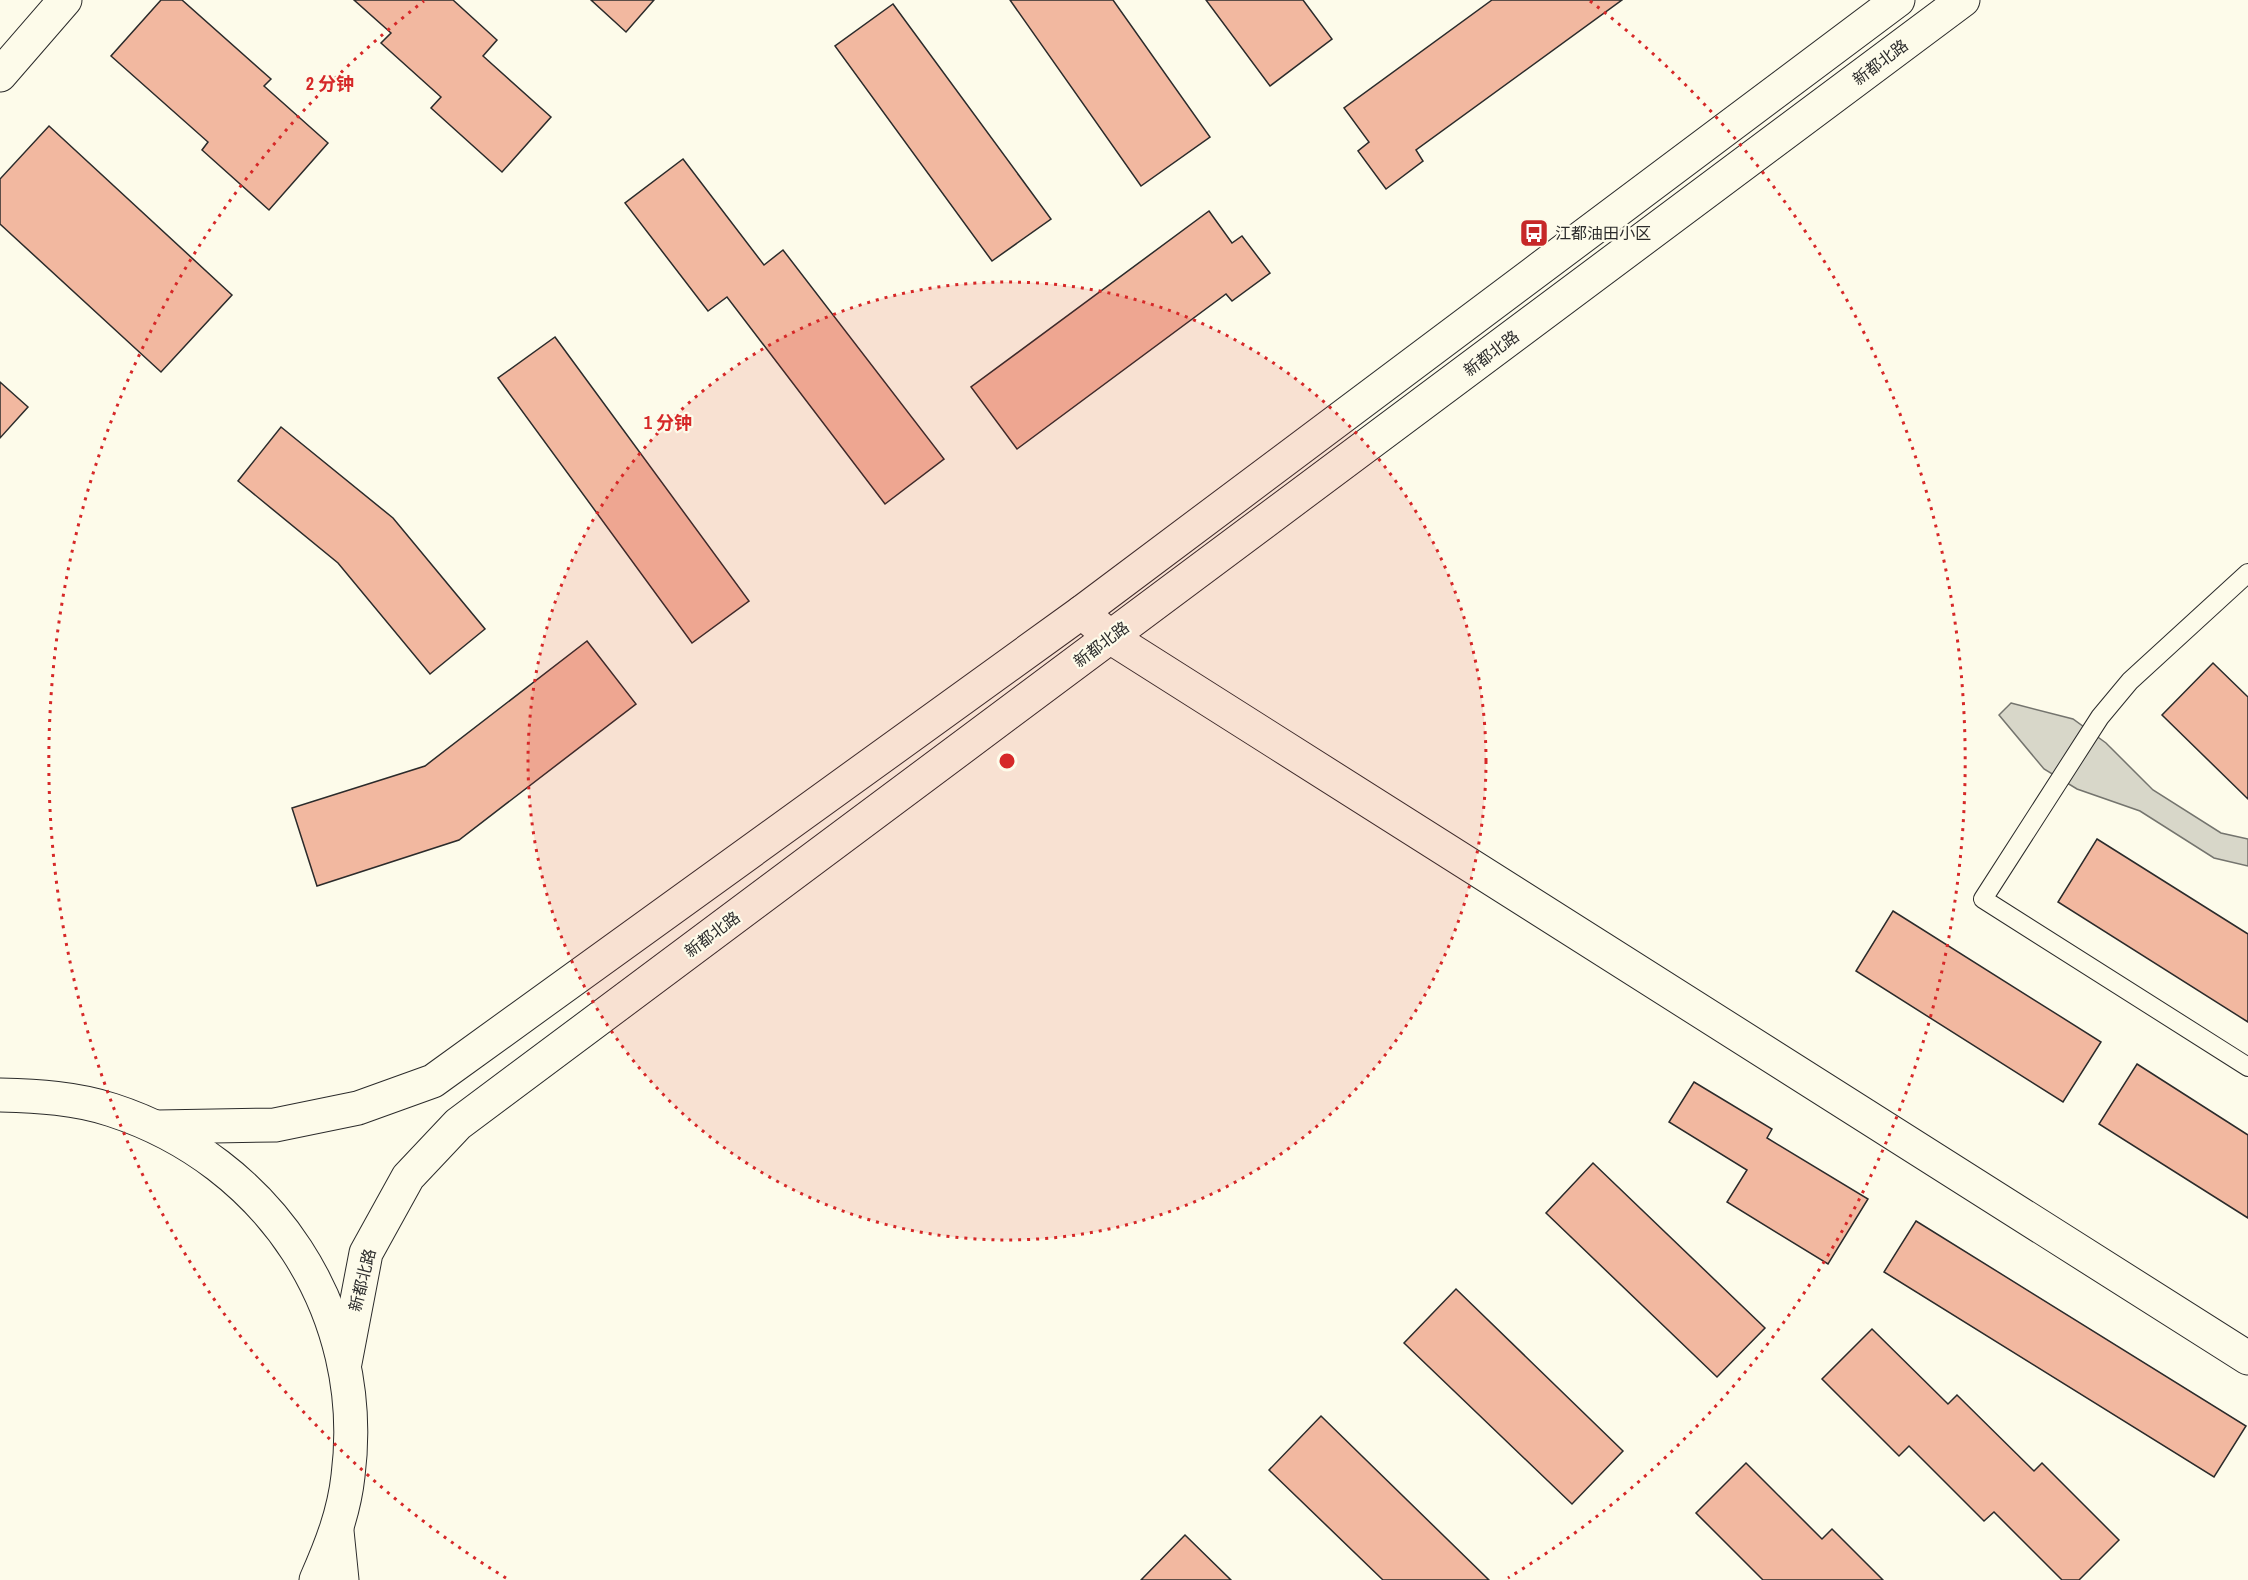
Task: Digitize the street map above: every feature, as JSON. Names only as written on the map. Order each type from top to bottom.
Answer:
[{"type":"street","points":[[0,75],[65,0]]},
{"type":"street","points":[[158,1126],[275,1125],[358,1108],[433,1081],[1082,612],[1898,0]]},
{"type":"street","name":"新都北路","points":[[345,1364],[366,1252],[408,1177],[458,1124],[1963,0]]},
{"type":"street","points":[[1082,612],[1110,637],[2248,1358]]},
{"type":"street","points":[[0,1095],[50,1096],[111,1109],[158,1126],[220,1165],[258,1199],[299,1251],[328,1309],[345,1364],[351,1416],[348,1476],[337,1531],[316,1580]]},
{"type":"street","points":[[337,1531],[342,1580]]},
{"type":"lane","points":[[2248,573],[2130,681],[2100,717],[1983,899],[2248,1067]]},
{"type":"shaded area","points":[[2011,703],[2073,719],[2106,743],[2153,790],[2221,833],[2248,839],[2248,866],[2214,858],[2140,811],[2077,789],[2044,769],[1999,715]]},
{"type":"building","points":[[161,0],[182,0],[271,79],[264,86],[328,143],[269,210],[202,150],[208,142],[111,56]]},
{"type":"building","points":[[354,0],[453,0],[497,40],[483,56],[551,117],[502,172],[431,108],[441,97],[381,43],[391,33]]},
{"type":"building","points":[[591,0],[654,0],[626,32]]},
{"type":"building","points":[[1010,0],[1113,0],[1210,137],[1141,186]]},
{"type":"building","points":[[1206,0],[1303,0],[1332,39],[1270,86]]},
{"type":"building","points":[[1492,0],[1622,0],[1416,150],[1423,161],[1386,189],[1358,151],[1369,142],[1344,108]]},
{"type":"building","points":[[893,4],[1051,219],[992,261],[835,46]]},
{"type":"building","points":[[49,126],[232,295],[161,372],[0,224],[0,179]]},
{"type":"building","points":[[683,159],[764,265],[783,250],[944,459],[885,504],[727,297],[708,311],[625,203]]},
{"type":"building","points":[[1209,211],[1232,243],[1242,236],[1270,273],[1232,301],[1226,294],[1017,449],[971,387]]},
{"type":"building","points":[[555,337],[749,601],[692,643],[498,378]]},
{"type":"building","points":[[0,382],[28,407],[0,438]]},
{"type":"building","points":[[281,427],[393,518],[485,629],[430,674],[338,563],[238,481]]},
{"type":"building","points":[[587,641],[636,704],[459,840],[317,886],[292,808],[425,766]]},
{"type":"building","points":[[2213,663],[2248,697],[2248,799],[2162,715]]},
{"type":"building","points":[[2097,839],[2248,934],[2248,1022],[2058,902]]},
{"type":"building","points":[[1893,911],[2101,1042],[2063,1102],[1856,971]]},
{"type":"building","points":[[2137,1064],[2248,1135],[2248,1218],[2099,1124]]},
{"type":"building","points":[[1694,1082],[1772,1129],[1767,1138],[1868,1199],[1828,1264],[1727,1202],[1747,1170],[1669,1122]]},
{"type":"building","points":[[1593,1163],[1765,1328],[1717,1377],[1546,1213]]},
{"type":"building","points":[[1916,1221],[2246,1426],[2214,1477],[1884,1272]]},
{"type":"building","points":[[1456,1289],[1623,1451],[1572,1504],[1404,1343]]},
{"type":"building","points":[[1872,1329],[1948,1404],[1957,1395],[2034,1471],[2042,1463],[2119,1540],[2079,1580],[2062,1580],[1994,1512],[1984,1521],[1909,1446],[1899,1456],[1822,1379]]},
{"type":"building","points":[[1321,1416],[1489,1580],[1383,1580],[1269,1470]]},
{"type":"building","points":[[1746,1463],[1822,1539],[1832,1529],[1883,1580],[1763,1580],[1696,1513]]},
{"type":"building","points":[[1185,1535],[1231,1580],[1141,1580]]},
{"type":"place","name":"江都油田小区","points":[[1534,233]]}]
